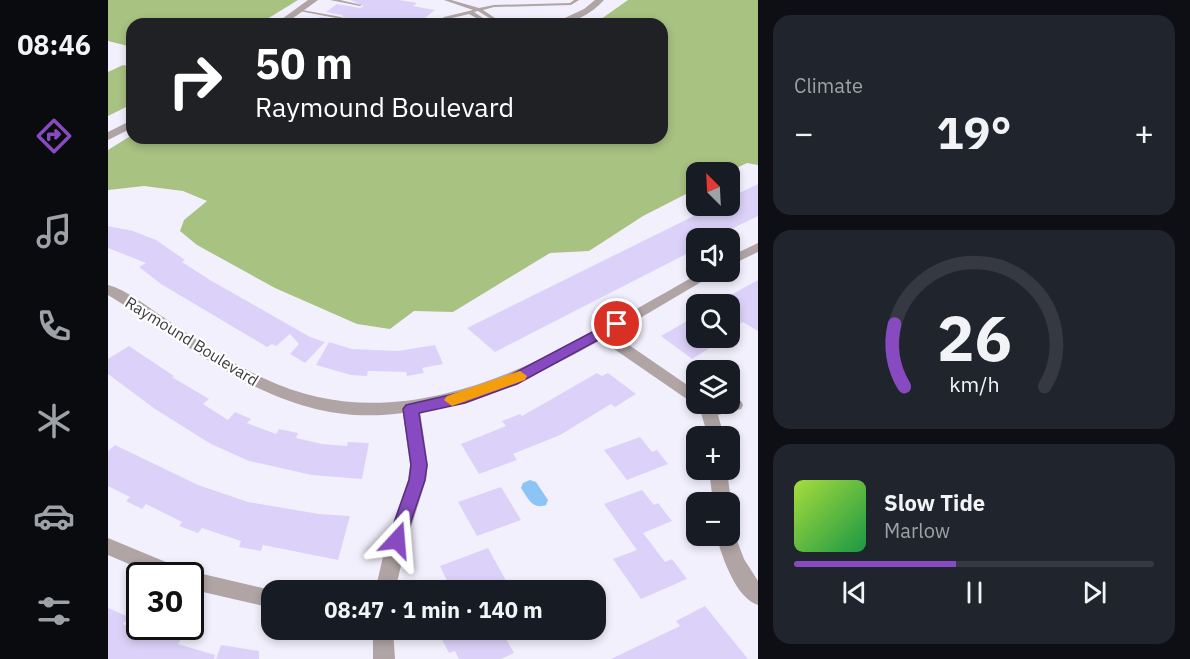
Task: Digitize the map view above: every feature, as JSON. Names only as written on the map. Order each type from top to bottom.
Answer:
[{"type":"street","points":[[288,18],[314,0]]},
{"type":"street","points":[[570,18],[587,11],[600,0]]},
{"type":"street","points":[[589,18],[612,0]]},
{"type":"street","points":[[108,126],[126,116]]},
{"type":"street","points":[[108,137],[126,126]]},
{"type":"street","points":[[740,256],[758,247]]},
{"type":"street","name":"Raymound Boulevard","points":[[108,289],[229,366],[267,387],[297,397],[340,406],[411,409],[465,397],[512,380],[693,282]]},
{"type":"street","points":[[601,333],[686,392]]},
{"type":"street","points":[[388,580],[397,540],[417,480],[419,465],[411,409]]},
{"type":"street","points":[[108,546],[145,562]]},
{"type":"street","points":[[729,546],[741,576],[758,596]]},
{"type":"street","points":[[204,583],[261,596]]},
{"type":"street","points":[[383,640],[384,659]]},
{"type":"lane","points":[[332,0],[360,5]]},
{"type":"lane","points":[[445,0],[479,10],[492,18]]},
{"type":"lane","points":[[445,0],[480,18]]},
{"type":"lane","points":[[494,6],[494,2],[498,0]]},
{"type":"lane","points":[[517,0],[523,6]]},
{"type":"lane","points":[[449,18],[494,6],[571,4],[577,0]]},
{"type":"lane","points":[[299,10],[341,18]]},
{"type":"green space","points":[[108,0],[298,0],[269,18],[126,18],[126,46],[108,41]]},
{"type":"green space","points":[[628,0],[758,0],[758,165],[747,163],[740,166],[740,162],[686,162],[686,194],[643,216],[589,251],[550,253],[453,312],[414,311],[390,329],[357,324],[275,288],[197,245],[180,231],[184,220],[207,201],[183,191],[144,186],[108,190],[108,150],[126,139],[126,144],[668,144],[668,18],[602,18]]},
{"type":"green space","points":[[126,66],[126,107],[108,116],[108,72]]},
{"type":"water","points":[[530,480],[536,482],[548,500],[546,505],[537,506],[528,499],[521,488],[523,483]]},
{"type":"building","points":[[350,0],[399,0],[417,3],[413,6],[435,10],[425,18],[343,18],[342,15],[326,12],[337,4],[360,8],[364,6]]},
{"type":"building","points":[[758,184],[758,216],[733,228],[686,228],[686,254],[495,352],[467,328],[694,216],[740,216],[740,193]]},
{"type":"building","points":[[108,226],[133,231],[156,240],[185,260],[182,262],[210,280],[310,337],[325,342],[305,363],[290,354],[299,344],[290,334],[276,346],[272,344],[267,347],[161,284],[139,267],[146,263],[108,248]]},
{"type":"building","points":[[758,280],[758,331],[743,322],[740,324],[740,294],[733,294]]},
{"type":"building","points":[[686,322],[686,348],[710,348],[692,359],[661,336]]},
{"type":"building","points":[[329,342],[352,349],[398,351],[435,345],[443,364],[422,368],[424,373],[407,376],[406,372],[368,371],[367,376],[351,375],[316,365]]},
{"type":"building","points":[[129,346],[174,376],[172,377],[209,399],[203,404],[228,420],[235,412],[251,419],[247,423],[276,434],[279,429],[298,433],[296,438],[322,444],[347,446],[348,442],[369,443],[362,479],[312,475],[249,461],[211,444],[155,409],[108,374],[108,359]]},
{"type":"building","points":[[597,373],[602,376],[608,373],[636,394],[615,407],[611,404],[560,435],[513,454],[517,460],[479,474],[461,444],[506,426],[502,421],[520,414],[522,416]]},
{"type":"building","points":[[640,437],[652,452],[657,450],[668,464],[627,480],[604,450]]},
{"type":"building","points":[[115,445],[198,485],[248,502],[319,514],[350,516],[338,560],[263,545],[261,551],[239,547],[241,541],[202,528],[198,533],[179,526],[182,522],[146,504],[142,509],[126,501],[130,497],[108,486],[108,451]]},
{"type":"building","points":[[501,487],[521,520],[477,536],[458,502]]},
{"type":"building","points":[[642,490],[654,505],[658,503],[672,521],[643,533],[665,562],[672,559],[687,579],[641,599],[613,559],[637,550],[604,504]]},
{"type":"building","points":[[488,548],[506,580],[447,580],[440,566]]},
{"type":"building","points":[[705,606],[748,659],[611,659],[680,626],[676,621]]},
{"type":"building","points":[[108,608],[126,616],[123,624],[126,625],[126,640],[180,640],[178,644],[215,655],[214,659],[108,659]]},
{"type":"building","points":[[442,640],[507,640],[514,653],[501,659],[459,659],[455,651],[449,653]]},
{"type":"building","points":[[221,645],[259,651],[259,659],[216,659]]},
{"type":"slow traffic","points":[[452,400],[489,389],[520,376]]},
{"type":"route","points":[[397,540],[417,480],[419,465],[411,409],[465,397],[512,380],[617,324]]}]
